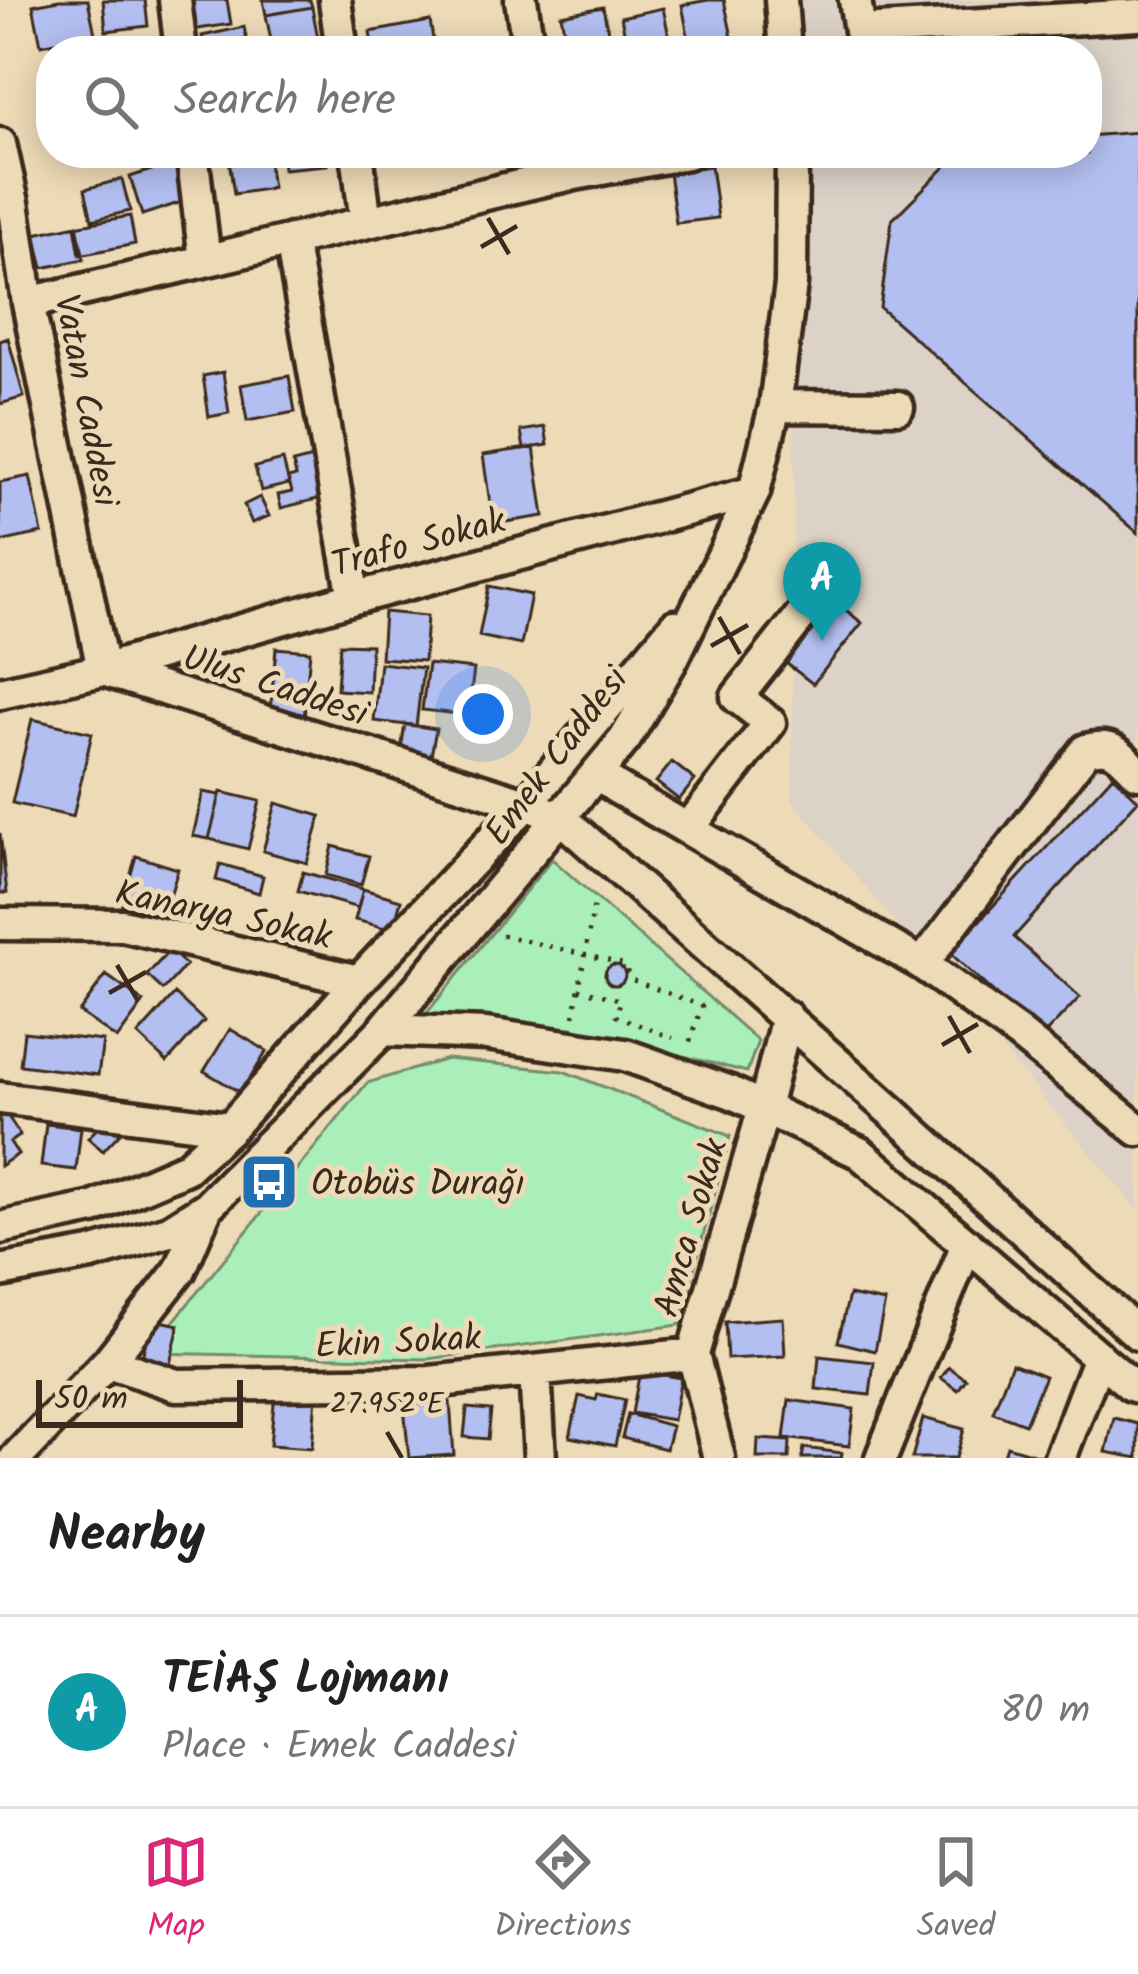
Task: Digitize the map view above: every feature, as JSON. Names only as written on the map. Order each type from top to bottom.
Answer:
[{"type":"street","points":[[175,0],[179,36]]},
{"type":"street","points":[[335,0],[340,36]]},
{"type":"street","points":[[521,0],[527,36]]},
{"type":"street","points":[[781,0],[784,36]]},
{"type":"street","points":[[855,0],[860,32],[1138,15]]},
{"type":"street","name":"Vatan Caddesi","points":[[0,144],[7,205],[103,670]]},
{"type":"street","points":[[194,168],[205,260]]},
{"type":"street","points":[[359,168],[367,222]]},
{"type":"street","points":[[28,303],[367,222],[540,168]]},
{"type":"street","points":[[714,580],[754,492],[775,406],[790,284],[792,168]]},
{"type":"street","points":[[291,240],[354,598]]},
{"type":"street","points":[[775,406],[898,407]]},
{"type":"street","name":"Trafo Sokak","points":[[103,670],[754,492]]},
{"type":"street","name":"Emek Caddesi","points":[[0,1271],[91,1254],[169,1231],[207,1207],[383,1030],[625,739],[714,580]]},
{"type":"street","name":"Emek Caddesi","points":[[0,1228],[93,1208],[186,1168],[230,1128],[359,981],[526,804],[714,580]]},
{"type":"street","points":[[688,829],[770,723],[737,697],[808,607]]},
{"type":"street","points":[[0,693],[103,670]]},
{"type":"street","name":"Ulus Caddesi","points":[[103,670],[561,818],[1138,1334]]},
{"type":"street","points":[[922,964],[1086,750],[1114,749],[1138,773]]},
{"type":"street","points":[[598,772],[615,787],[922,964],[1019,1034],[1138,1130]]},
{"type":"street","name":"Kanarya Sokak","points":[[0,924],[122,925],[359,981]]},
{"type":"street","name":"Amca Sokak","points":[[719,1458],[693,1354],[787,1017]]},
{"type":"street","points":[[383,1030],[486,1034],[625,1055],[730,1092],[860,1153],[1138,1387]]},
{"type":"street","points":[[0,1098],[230,1128]]},
{"type":"street","points":[[16,1458],[108,1362],[180,1270],[207,1207],[186,1168]]},
{"type":"street","points":[[881,1458],[967,1244]]},
{"type":"street","name":"Ekin Sokak","points":[[108,1362],[176,1384],[430,1382],[693,1354]]},
{"type":"street","points":[[1060,1458],[1099,1357]]},
{"type":"street","points":[[535,1371],[540,1458]]},
{"type":"path","points":[[572,1028],[594,904]]},
{"type":"path","points":[[492,933],[623,964],[632,980],[702,1006],[689,1045],[616,1016],[621,1000],[579,989]]},
{"type":"shaded area","points":[[797,0],[1138,0],[1138,1210],[792,800],[796,168],[1102,168],[1102,36],[796,36]]},
{"type":"green space","points":[[552,859],[758,1041],[747,1072],[572,1028],[426,1014]]},
{"type":"green space","points":[[447,1059],[563,1071],[730,1136],[679,1325],[428,1359],[148,1353],[367,1083]]},
{"type":"building","points":[[88,0],[95,34],[39,36],[33,5]]},
{"type":"building","points":[[103,0],[145,0],[148,26],[106,31]]},
{"type":"building","points":[[181,0],[227,0],[231,24],[185,31]]},
{"type":"building","points":[[263,0],[310,0],[312,7],[266,15]]},
{"type":"building","points":[[724,0],[732,36],[688,36],[682,5]]},
{"type":"building","points":[[312,7],[318,36],[270,36],[266,15]]},
{"type":"building","points":[[603,7],[609,36],[565,36],[561,15]]},
{"type":"building","points":[[663,8],[669,36],[625,36],[621,17]]},
{"type":"building","points":[[430,21],[432,36],[371,36],[370,32]]},
{"type":"building","points":[[244,27],[246,36],[202,36]]},
{"type":"building","points":[[1138,132],[1138,533],[880,308],[892,220],[944,168],[1102,168],[1102,135]]},
{"type":"building","points":[[158,168],[178,168],[188,200],[142,215],[130,177]]},
{"type":"building","points":[[230,168],[269,168],[272,188],[234,194]]},
{"type":"building","points":[[711,168],[718,218],[676,223],[669,172]]},
{"type":"building","points":[[122,179],[130,211],[92,220],[85,189]]},
{"type":"building","points":[[130,216],[135,244],[80,255],[75,226]]},
{"type":"building","points":[[77,225],[84,259],[43,268],[35,234]]},
{"type":"building","points":[[8,338],[24,397],[0,404],[0,341]]},
{"type":"building","points":[[223,372],[229,413],[209,417],[203,376]]},
{"type":"building","points":[[289,376],[295,412],[247,421],[241,385]]},
{"type":"building","points":[[545,427],[548,445],[524,449],[521,431]]},
{"type":"building","points":[[534,447],[544,516],[493,524],[483,455]]},
{"type":"building","points":[[316,457],[326,497],[281,508],[278,495],[292,492],[288,478],[296,476],[293,463]]},
{"type":"building","points":[[283,460],[289,484],[261,491],[255,467]]},
{"type":"building","points":[[30,476],[42,533],[0,542],[0,482]]},
{"type":"building","points":[[260,497],[269,516],[252,523],[244,505]]},
{"type":"building","points":[[489,586],[531,595],[521,645],[479,636]]},
{"type":"building","points":[[831,598],[862,623],[813,684],[782,660]]},
{"type":"building","points":[[384,612],[427,616],[424,661],[381,658]]},
{"type":"building","points":[[340,644],[371,645],[369,692],[337,690]]},
{"type":"building","points":[[276,648],[310,651],[304,719],[270,716]]},
{"type":"building","points":[[380,663],[423,668],[416,726],[374,721]]},
{"type":"building","points":[[428,664],[474,669],[468,715],[422,710]]},
{"type":"building","points":[[32,719],[92,733],[73,817],[12,803]]},
{"type":"building","points":[[405,724],[436,729],[430,761],[400,757]]},
{"type":"building","points":[[672,762],[695,780],[679,800],[656,782]]},
{"type":"building","points":[[1113,775],[1138,800],[1014,937],[1080,997],[1042,1037],[950,953]]},
{"type":"building","points":[[203,792],[220,795],[209,839],[193,836]]},
{"type":"building","points":[[221,792],[260,801],[248,849],[209,839]]},
{"type":"building","points":[[276,803],[321,816],[307,863],[263,851]]},
{"type":"building","points":[[0,833],[7,893],[0,893]]},
{"type":"building","points":[[333,846],[369,856],[361,885],[326,875]]},
{"type":"building","points":[[136,856],[178,869],[164,917],[122,905]]},
{"type":"building","points":[[220,864],[263,876],[259,893],[216,880]]},
{"type":"building","points":[[303,872],[363,889],[358,908],[298,891]]},
{"type":"building","points":[[363,889],[401,900],[393,930],[355,920]]},
{"type":"building","points":[[170,950],[186,965],[163,990],[147,975]]},
{"type":"building","points":[[615,965],[625,975],[615,985],[605,975]]},
{"type":"building","points":[[106,975],[144,1002],[117,1039],[79,1012]]},
{"type":"building","points":[[175,994],[204,1021],[167,1062],[138,1035]]},
{"type":"building","points":[[230,1029],[267,1051],[241,1093],[204,1071]]},
{"type":"building","points":[[24,1032],[103,1041],[98,1075],[20,1065]]},
{"type":"building","points":[[4,1110],[20,1135],[10,1142],[18,1154],[0,1166],[0,1112]]},
{"type":"building","points":[[107,1118],[121,1132],[103,1151],[88,1138]]},
{"type":"building","points":[[46,1124],[81,1128],[76,1170],[41,1166]]},
{"type":"building","points":[[849,1295],[885,1302],[875,1351],[838,1342]]},
{"type":"building","points":[[783,1318],[785,1356],[727,1359],[725,1322]]},
{"type":"building","points":[[151,1319],[179,1325],[169,1368],[141,1362]]},
{"type":"building","points":[[819,1356],[874,1362],[870,1395],[816,1389]]},
{"type":"building","points":[[1012,1363],[1045,1376],[1025,1424],[993,1412]]},
{"type":"building","points":[[949,1367],[966,1379],[958,1390],[941,1378]]},
{"type":"building","points":[[640,1371],[681,1378],[673,1420],[632,1413]]},
{"type":"building","points":[[275,1393],[316,1396],[312,1448],[270,1445]]},
{"type":"building","points":[[598,1394],[625,1400],[615,1446],[570,1437],[579,1396],[596,1400]]},
{"type":"building","points":[[789,1400],[854,1409],[849,1446],[784,1438]]},
{"type":"building","points":[[450,1402],[454,1455],[409,1458],[404,1406]]},
{"type":"building","points":[[467,1408],[491,1410],[488,1439],[464,1437]]},
{"type":"building","points":[[628,1414],[672,1426],[666,1449],[622,1438]]},
{"type":"building","points":[[923,1418],[964,1429],[956,1458],[912,1458]]},
{"type":"building","points":[[1114,1418],[1138,1424],[1138,1458],[1106,1452]]},
{"type":"building","points":[[758,1439],[790,1441],[789,1458],[757,1458]]},
{"type":"building","points":[[1007,1446],[1043,1457],[1003,1458]]},
{"type":"building","points":[[804,1448],[842,1453],[841,1458],[802,1458]]},
{"type":"place","name":"TEİAŞ Lojmanı","points":[[822,641]]},
{"type":"place","name":"Otobüs Durağı","points":[[269,1182]]}]
